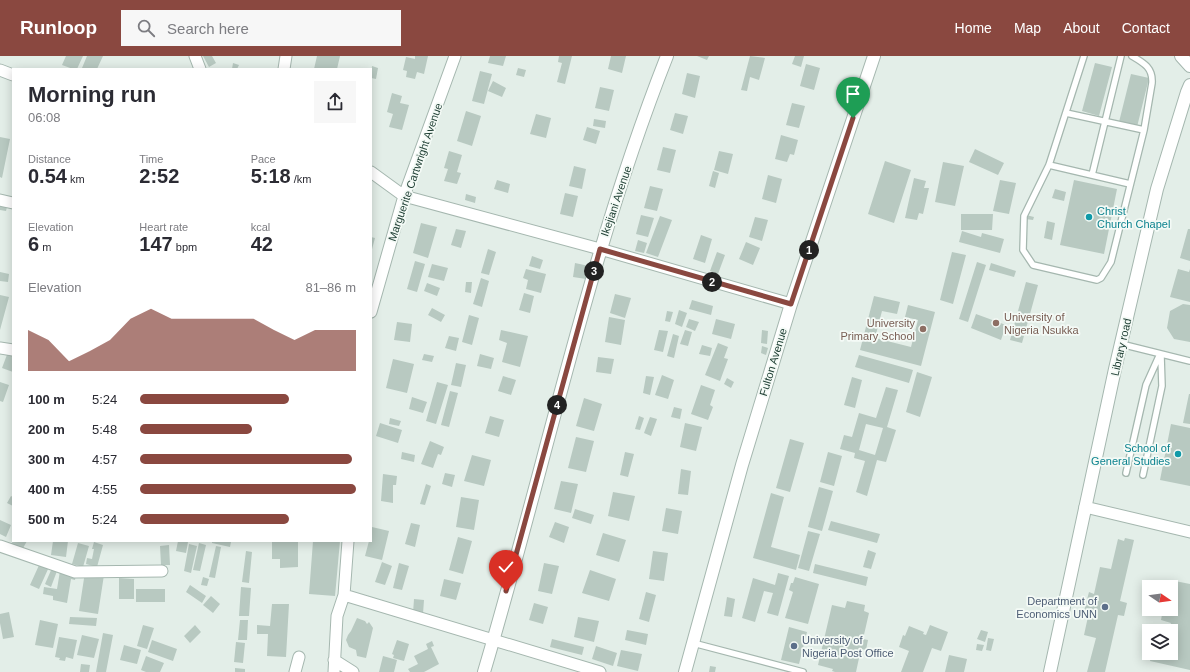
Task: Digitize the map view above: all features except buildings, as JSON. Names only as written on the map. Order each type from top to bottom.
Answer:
[{"type":"street","points":[[195,56],[200,68]]},
{"type":"street","points":[[284,68],[286,56]]},
{"type":"street","name":"Marguerite Cartwright Avenue","points":[[372,308],[404,196],[455,56]]},
{"type":"street","name":"Ikejiani Avenue","points":[[484,672],[600,249],[667,56]]},
{"type":"street","name":"Fulton Avenue","points":[[684,672],[742,465],[791,304],[874,56]]},
{"type":"street","points":[[1181,56],[1190,66]]},
{"type":"street","points":[[0,70],[12,75]]},
{"type":"street","name":"Library road","points":[[1050,672],[1121,344],[1157,189],[1190,84]]},
{"type":"street","points":[[372,173],[404,196],[600,249],[791,304]]},
{"type":"street","points":[[0,200],[12,203]]},
{"type":"street","points":[[0,348],[12,350]]},
{"type":"street","points":[[1085,507],[1190,532]]},
{"type":"street","points":[[334,672],[337,616],[344,595],[348,542]]},
{"type":"street","points":[[0,546],[75,572],[162,571]]},
{"type":"street","points":[[344,595],[600,672]]},
{"type":"street","points":[[295,672],[299,657]]},
{"type":"street","points":[[334,660],[353,672]]},
{"type":"lane","points":[[1084,56],[1050,165],[1024,216],[1023,250],[1033,265],[1097,280],[1101,278],[1111,262],[1144,130],[1153,76],[1145,64],[1132,56]]},
{"type":"lane","points":[[1092,175],[1120,56]]},
{"type":"lane","points":[[1066,114],[1144,130]]},
{"type":"lane","points":[[1050,165],[1130,184]]},
{"type":"lane","points":[[1121,344],[1190,361]]},
{"type":"lane","points":[[1126,473],[1146,384],[1160,354]]},
{"type":"lane","points":[[1143,475],[1162,386],[1160,354]]},
{"type":"lane","points":[[693,643],[803,672]]},
{"type":"place","name":"Christ Church Chapel","points":[[1089,217]]},
{"type":"place","name":"University of Nigeria Nsukka","points":[[996,323]]},
{"type":"place","name":"University Primary School","points":[[923,329]]},
{"type":"place","name":"School of General Studies","points":[[1178,454]]},
{"type":"place","name":"Department of Economics UNN","points":[[1105,607]]},
{"type":"place","name":"University of Nigeria Post Office","points":[[794,646]]},
{"type":"route","points":[[506,591],[600,249],[791,304],[853,118]]}]
